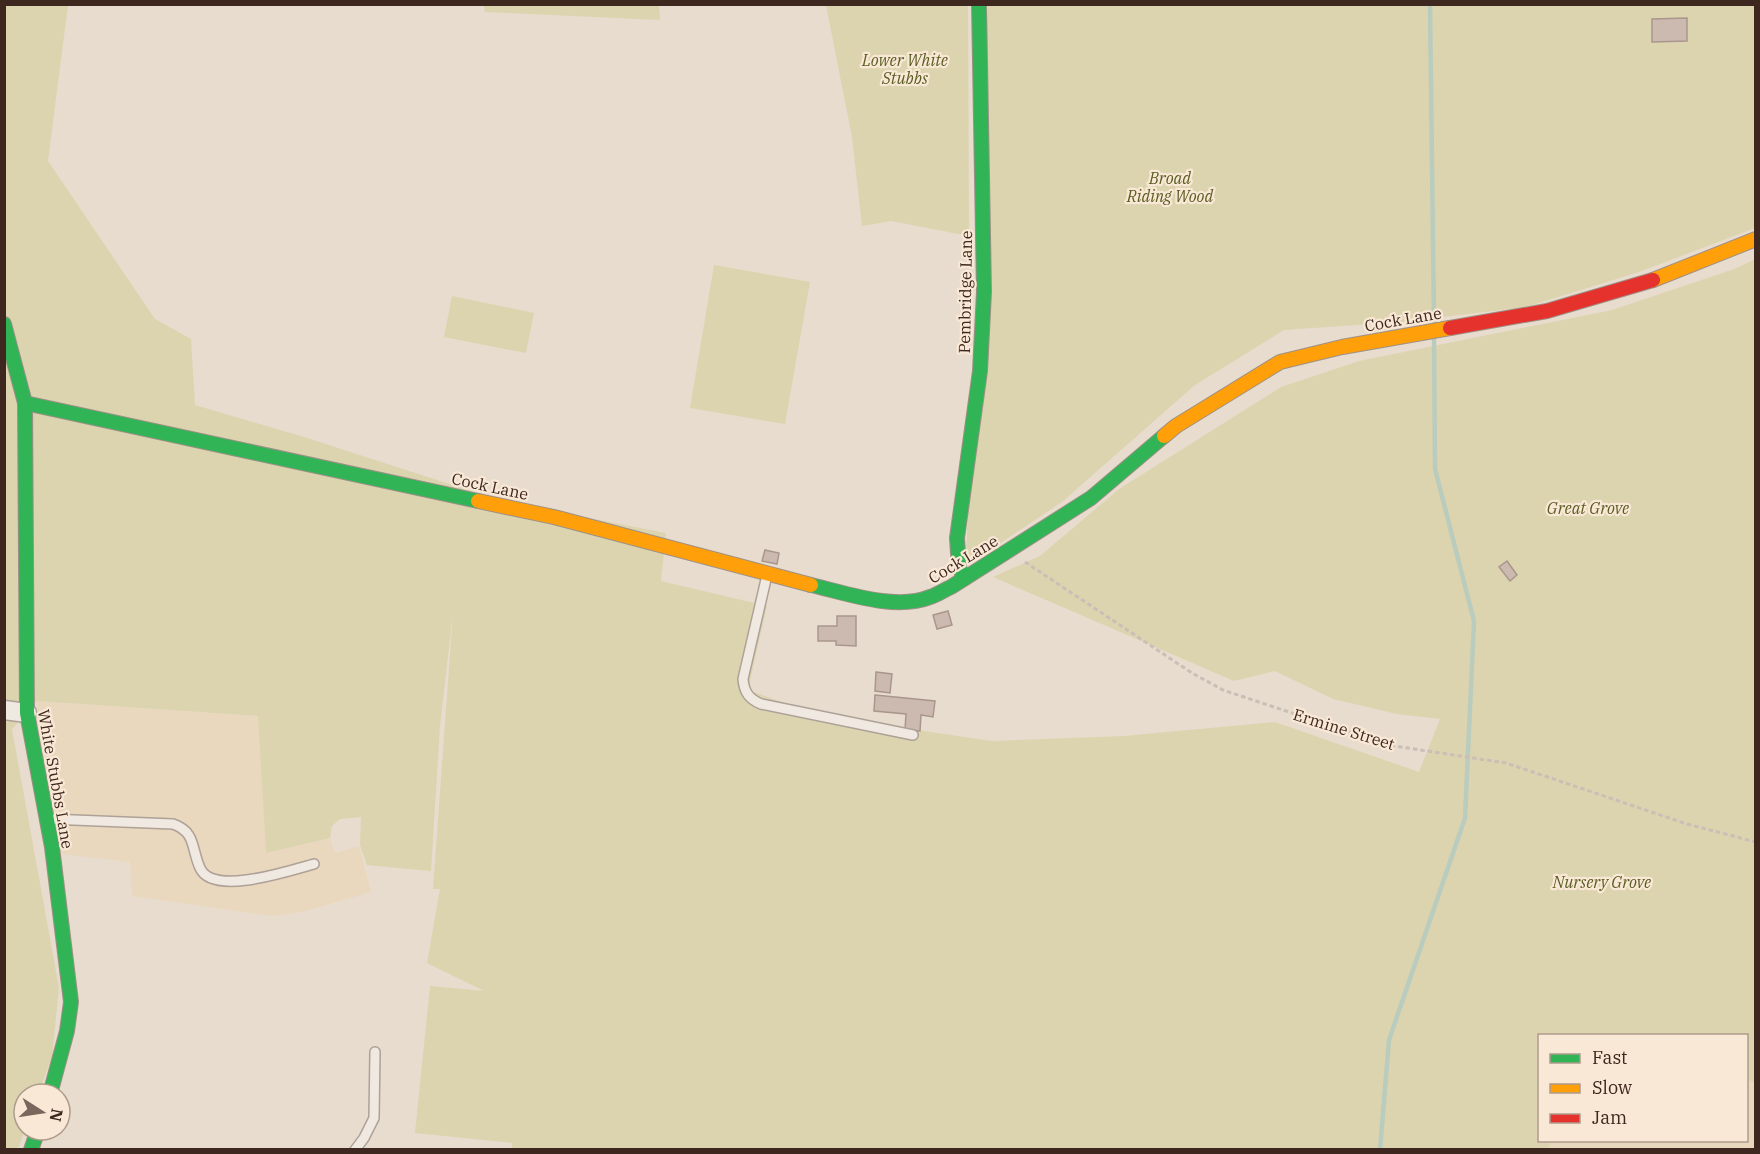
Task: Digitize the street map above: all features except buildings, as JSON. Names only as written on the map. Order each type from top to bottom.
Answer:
[{"type":"street","name":"Pembridge Lane","points":[[965,578],[959,568],[957,538],[980,371],[984,292],[980,4]]},
{"type":"street","name":"Cock Lane","points":[[25,403],[554,517],[767,575],[884,602],[901,603],[929,598],[998,558],[1091,498],[1176,426],[1280,362],[1342,347],[1547,311],[1663,277],[1755,239]]},
{"type":"street","name":"White Stubbs Lane","points":[[4,324],[25,403],[27,713],[52,847],[71,1002],[68,1031],[53,1082]]},
{"type":"street","points":[[4,710],[27,713]]},
{"type":"lane","points":[[767,575],[743,679],[744,688],[752,700],[761,704],[913,735]]},
{"type":"lane","points":[[47,819],[172,824],[184,828],[190,837],[200,871],[212,878],[226,881],[265,877],[314,864]]},
{"type":"lane","points":[[354,1149],[364,1138],[374,1118],[375,1052]]},
{"type":"path","name":"Ermine Street","points":[[998,558],[1013,558],[1028,563],[1192,673],[1223,690],[1388,745],[1506,763],[1687,824],[1755,842]]},
{"type":"shaded area","points":[[36,701],[259,716],[266,853],[330,838],[335,853],[359,846],[371,892],[302,912],[272,916],[132,896],[130,862],[62,854]]},
{"type":"shaded area","points":[[1748,1080],[1755,1083],[1755,1149],[1547,1150],[1551,1142],[1748,1142]]},
{"type":"green space","points":[[5,5],[68,5],[48,161],[155,319],[191,339],[195,405],[304,437],[502,501],[666,533],[661,581],[767,606],[748,690],[821,716],[992,741],[1124,736],[1275,722],[1419,772],[1440,719],[1397,714],[1333,699],[1275,671],[1234,681],[993,577],[1040,556],[1119,489],[1281,387],[1359,361],[1612,310],[1737,268],[1755,259],[1755,1083],[1748,1080],[1748,1034],[1538,1034],[1538,1142],[1551,1142],[1547,1150],[512,1150],[512,1143],[415,1133],[430,986],[484,991],[427,963],[440,889],[433,889],[453,613],[440,726],[431,871],[367,865],[360,845],[361,817],[340,819],[332,826],[330,838],[266,853],[258,716],[37,701],[12,729],[59,988],[52,1057],[43,1082],[12,1082],[12,1142],[21,1142],[18,1149],[5,1150]]},
{"type":"green space","points":[[484,5],[659,5],[660,20],[485,12]]},
{"type":"green space","name":"Lower White Stubbs","points":[[826,5],[968,5],[969,236],[891,221],[862,226],[852,137]]},
{"type":"green space","name":"Broad Riding Wood","points":[[988,5],[1755,5],[1755,228],[1639,272],[1526,307],[1401,322],[1284,330],[1195,385],[1062,502],[972,562],[966,559]]},
{"type":"green space","points":[[714,265],[810,282],[785,424],[690,408]]},
{"type":"green space","points":[[452,296],[534,313],[526,353],[444,337]]},
{"type":"waterway","points":[[1430,4],[1434,323]]},
{"type":"waterway","points":[[1380,1150],[1389,1040],[1465,818],[1474,621],[1435,469],[1434,337]]},
{"type":"traffic: fast","points":[[965,578],[959,568],[957,538],[980,371],[984,292],[979,4]]},
{"type":"traffic: fast","points":[[4,324],[25,403],[27,713],[52,847],[71,1002],[67,1031],[53,1082]]},
{"type":"traffic: fast","points":[[25,403],[478,501]]},
{"type":"traffic: fast","points":[[811,585],[886,601],[916,601],[935,595],[1091,498],[1164,436]]},
{"type":"traffic: fast","points":[[31,1150],[34,1142]]},
{"type":"traffic: slow","points":[[1653,280],[1756,239]]},
{"type":"traffic: slow","points":[[1164,436],[1176,426],[1280,362],[1342,347],[1450,328]]},
{"type":"traffic: slow","points":[[478,501],[554,517],[811,585]]},
{"type":"traffic: jam","points":[[1450,328],[1547,311],[1653,280]]},
{"type":"park label","name":"Great Grove","points":[[1588,508]]},
{"type":"park label","name":"Nursery Grove","points":[[1602,882]]}]
